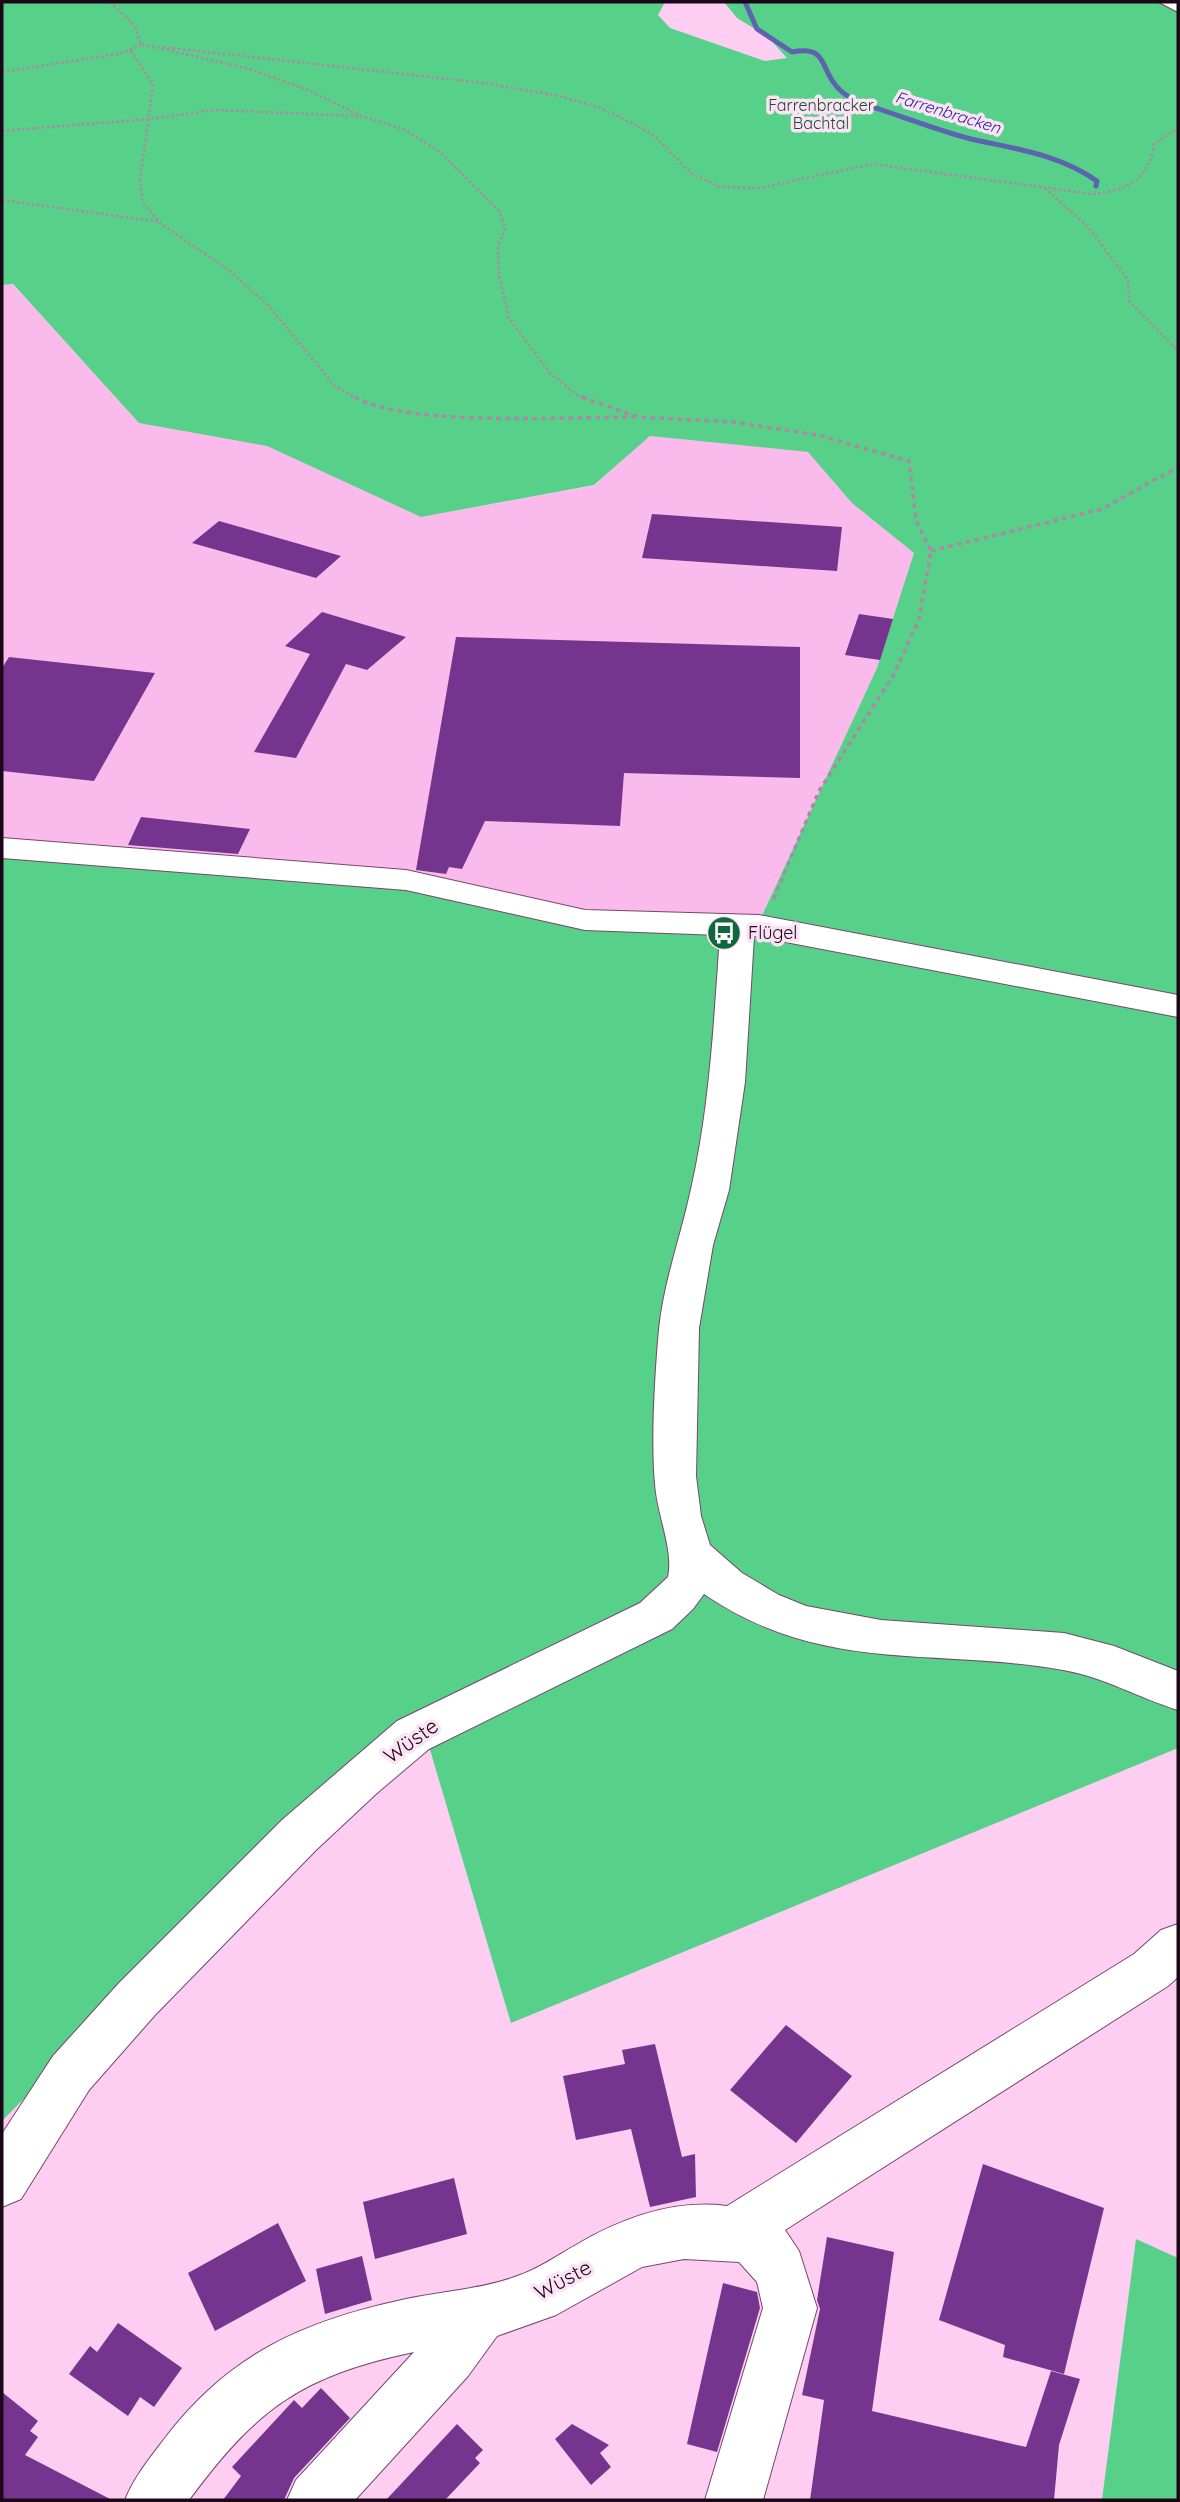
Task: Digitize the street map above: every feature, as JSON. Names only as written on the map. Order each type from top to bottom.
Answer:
[{"type":"street","points":[[1169,2],[1178,6]]},
{"type":"street","points":[[2,848],[406,880],[585,920],[748,925],[1178,1006]]},
{"type":"street","points":[[748,925],[710,1190],[694,1245],[679,1328],[676,1486],[692,1556],[742,1597],[777,1616],[812,1627],[872,1638],[1046,1649],[1108,1662],[1178,1690]]},
{"type":"street","name":"Wüste","points":[[2,2181],[71,2073],[137,1999],[299,1835],[413,1735],[656,1616],[686,1589],[694,1576],[692,1556]]},
{"type":"street","points":[[734,2232],[1151,1970],[1178,1946]]},
{"type":"street","name":"Wüste","points":[[154,2500],[215,2419],[251,2388],[282,2368],[319,2350],[380,2331],[522,2302],[637,2242],[683,2232],[734,2232],[766,2248],[784,2276],[790,2308],[734,2500]]},
{"type":"street","points":[[316,2500],[447,2356],[482,2310]]},
{"type":"path","points":[[110,2],[138,29],[141,44]]},
{"type":"path","points":[[141,44],[250,69],[310,90],[361,116]]},
{"type":"path","points":[[2,72],[131,51],[141,44],[470,81],[569,98],[600,109],[653,135],[692,176],[718,187],[757,188],[783,185],[841,167],[872,164],[1093,194],[1117,190],[1146,174],[1154,163],[1154,144],[1178,128]]},
{"type":"path","points":[[131,51],[153,84],[139,181],[143,203],[161,222],[226,269],[266,303],[335,386],[368,405],[458,417],[638,417],[734,422],[817,435],[909,461],[916,520],[931,551],[919,619],[899,663],[819,791],[783,883],[748,925]]},
{"type":"path","points":[[2,131],[149,119],[214,110],[361,116],[385,122],[425,142],[499,211],[505,228],[498,250],[509,318],[550,373],[578,396],[638,417]]},
{"type":"path","points":[[1043,186],[1089,228],[1128,280],[1129,301],[1178,351]]},
{"type":"path","points":[[2,200],[161,222]]},
{"type":"path","points":[[931,551],[1102,509],[1178,467]]},
{"type":"shaded area","points":[[12,284],[139,423],[267,446],[421,517],[594,486],[650,436],[808,452],[914,553],[877,668],[754,933],[348,882],[2,854],[2,285]]},
{"type":"green space","name":"Farrenbracker Bachtal","points":[[2,2],[665,2],[658,15],[670,28],[765,61],[787,58],[768,37],[737,18],[724,2],[1178,2],[1178,1748],[511,2023],[420,1716],[363,1754],[2,2121],[2,854],[348,882],[754,933],[877,668],[914,553],[852,503],[808,452],[650,436],[594,485],[421,517],[267,446],[139,423],[13,284],[2,285]]},
{"type":"green space","points":[[1136,2239],[1178,2258],[1178,2500],[1102,2500]]},
{"type":"building","points":[[652,514],[842,527],[837,571],[642,558]]},
{"type":"building","points":[[219,521],[341,556],[316,578],[192,543]]},
{"type":"building","points":[[322,612],[406,637],[367,670],[346,664],[296,758],[254,752],[310,654],[285,646]]},
{"type":"building","points":[[859,614],[893,619],[880,660],[845,655]]},
{"type":"building","points":[[456,637],[800,647],[800,778],[624,773],[620,826],[485,821],[462,869],[449,867],[446,874],[416,870]]},
{"type":"building","points":[[9,657],[155,673],[94,781],[2,771],[2,668]]},
{"type":"building","points":[[141,817],[250,829],[238,854],[128,845]]},
{"type":"building","points":[[786,2025],[852,2076],[796,2143],[730,2090]]},
{"type":"building","points":[[655,2044],[682,2157],[695,2154],[696,2197],[650,2207],[631,2129],[576,2140],[563,2076],[625,2064],[622,2050]]},
{"type":"building","points":[[983,2164],[1104,2208],[1064,2374],[1003,2357],[1005,2345],[939,2320]]},
{"type":"building","points":[[454,2178],[467,2234],[375,2259],[363,2202]]},
{"type":"building","points":[[278,2223],[306,2281],[215,2331],[188,2273]]},
{"type":"building","points":[[827,2237],[894,2252],[872,2411],[1026,2447],[1051,2371],[1080,2379],[1059,2445],[1054,2500],[810,2500],[824,2400],[802,2395],[820,2309],[817,2300]]},
{"type":"building","points":[[362,2256],[372,2300],[325,2314],[316,2269]]},
{"type":"building","points":[[723,2283],[757,2292],[760,2308],[717,2452],[687,2444]]},
{"type":"building","points":[[118,2323],[182,2368],[154,2407],[140,2397],[128,2416],[69,2374],[90,2346],[97,2352]]},
{"type":"building","points":[[321,2388],[350,2418],[294,2478],[284,2500],[223,2500],[241,2476],[232,2467],[294,2400],[302,2408]]},
{"type":"building","points":[[2,2392],[38,2421],[30,2431],[38,2437],[25,2455],[112,2500],[2,2500]]},
{"type":"building","points":[[457,2424],[483,2450],[475,2458],[480,2463],[445,2500],[386,2500]]},
{"type":"building","points":[[572,2424],[609,2445],[600,2453],[611,2467],[591,2485],[555,2439]]},
{"type":"waterway","name":"Farrenbracken","points":[[745,2],[757,29],[792,52],[813,52],[822,61],[833,83],[853,99],[959,136],[1052,158],[1097,181],[1096,186]]},
{"type":"place","name":"Flügel","points":[[724,933]]}]
